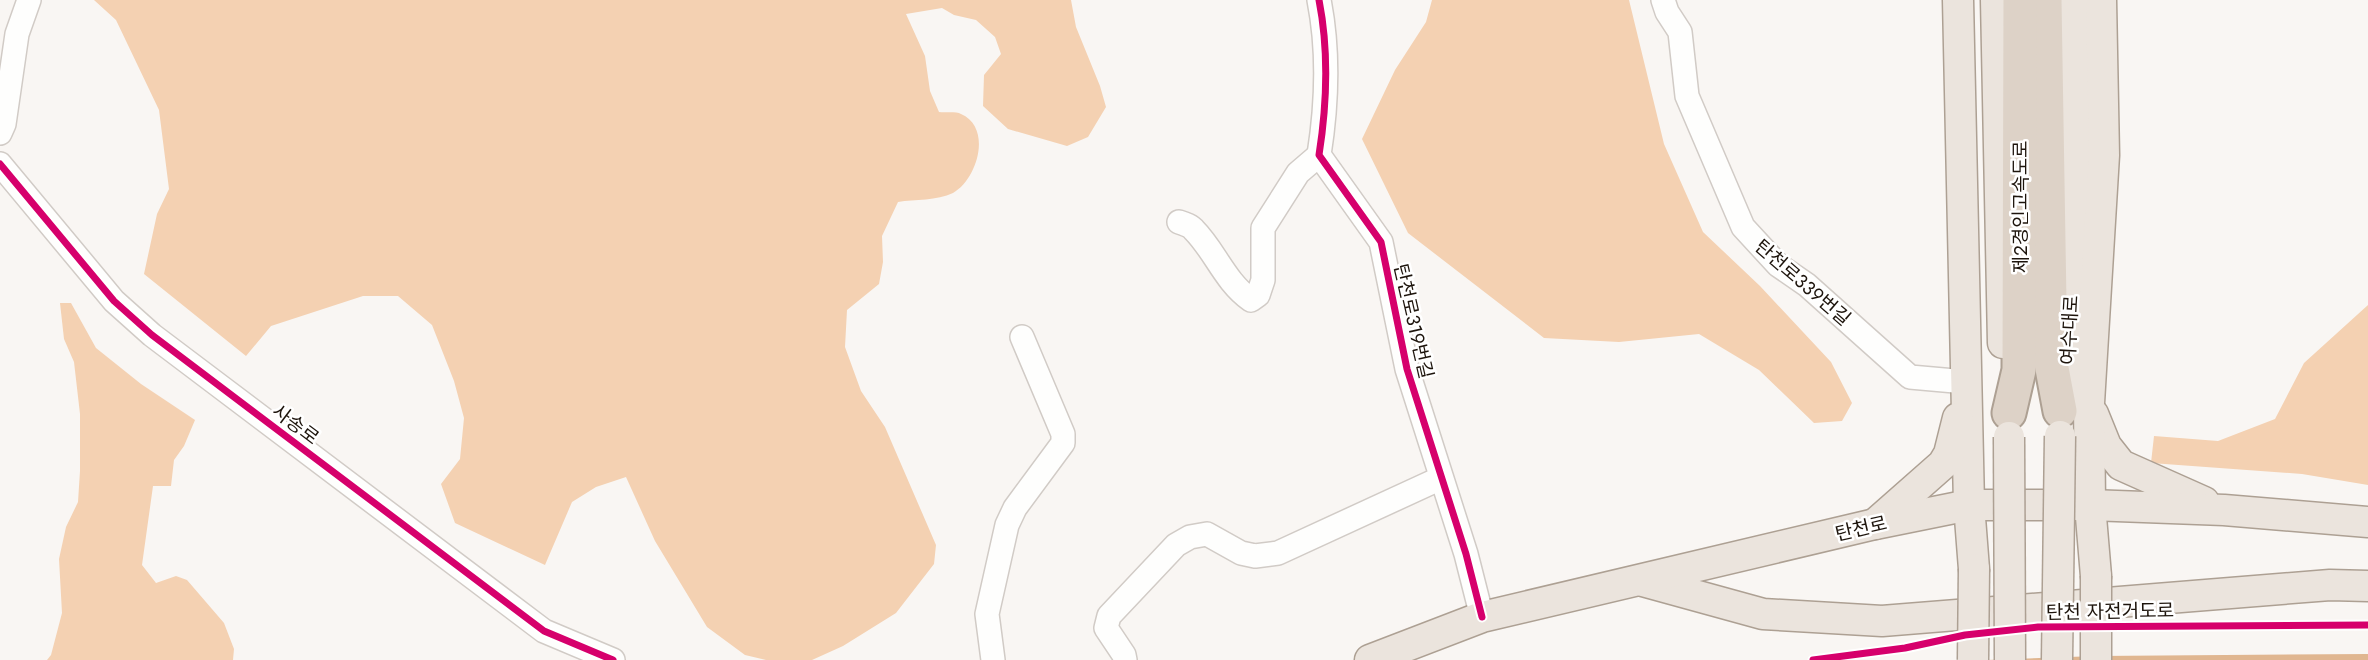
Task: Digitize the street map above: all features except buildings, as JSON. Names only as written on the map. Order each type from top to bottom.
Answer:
[{"type":"highway","name":"제2경인고속도로","points":[[2009,425],[2019,370],[2020,0]]},
{"type":"highway","name":"제2경인고속도로","points":[[2045,0],[2051,363],[2069,417]]},
{"type":"main road","points":[[1958,0],[1969,505],[1974,569],[1973,660]]},
{"type":"main road","points":[[1996,0],[2004,373],[2009,425],[2010,660]]},
{"type":"main road","name":"여수대로","points":[[2057,660],[2069,417],[2076,142],[2074,0]]},
{"type":"main road","points":[[2096,660],[2096,576],[2091,505],[2069,417],[2104,155],[2101,0]]},
{"type":"main road","points":[[1875,524],[1943,464],[1949,454],[1966,382]]},
{"type":"main road","points":[[2069,417],[2106,446],[2121,465],[2224,510]]},
{"type":"main road","name":"탄천로","points":[[1370,660],[1482,617],[1875,524],[1969,505],[2091,505],[2224,510],[2368,522]]},
{"type":"main road","points":[[1639,580],[1762,614],[1882,621],[2330,585],[2368,586]]},
{"type":"street","points":[[0,133],[5,124],[18,34],[29,0]]},
{"type":"street","points":[[1180,222],[1193,228],[1241,293],[1251,300],[1258,295],[1263,280],[1263,228],[1298,173],[1319,155],[1324,127],[1325,79],[1324,24],[1319,0]]},
{"type":"street","name":"탄천로339번길","points":[[1663,0],[1680,32],[1687,96],[1744,227],[1779,265],[1807,285],[1910,377],[1966,382]]},
{"type":"street","name":"탄천로319번길","points":[[1319,155],[1381,243],[1407,369],[1466,554],[1482,617]]},
{"type":"street","name":"사송로","points":[[3,175],[114,301],[152,335],[544,631],[613,660]]},
{"type":"street","points":[[993,660],[987,614],[1007,525],[1015,508],[1063,443],[1063,434],[1022,337]]},
{"type":"street","points":[[1125,660],[1125,655],[1106,628],[1109,616],[1176,545],[1190,537],[1207,534],[1241,554],[1255,556],[1278,553],[1441,478]]},
{"type":"shaded area","points":[[94,0],[1071,0],[1076,27],[1106,107],[1088,137],[1067,146],[1008,129],[983,106],[984,75],[1001,54],[995,37],[976,20],[954,15],[942,8],[906,14],[925,56],[930,91],[939,112],[959,113],[971,121],[977,130],[978,154],[969,177],[953,193],[933,199],[898,202],[882,236],[883,262],[879,284],[847,310],[845,347],[861,391],[885,427],[936,545],[934,564],[896,613],[843,646],[812,660],[766,660],[745,655],[707,627],[655,541],[626,477],[596,487],[572,502],[545,565],[455,523],[441,484],[460,459],[464,418],[454,381],[432,325],[398,296],[363,296],[271,326],[246,356],[144,274],[157,214],[169,189],[159,110],[116,20]]},
{"type":"shaded area","points":[[1432,0],[1629,0],[1664,144],[1703,232],[1760,286],[1831,362],[1852,403],[1842,421],[1814,423],[1759,370],[1699,334],[1619,342],[1544,338],[1408,233],[1362,139],[1395,70],[1426,22]]},
{"type":"shaded area","points":[[60,303],[71,303],[96,348],[141,384],[195,420],[184,446],[174,460],[171,486],[153,486],[142,565],[156,583],[176,576],[187,580],[224,623],[234,649],[233,660],[47,660],[51,655],[62,613],[59,559],[66,527],[78,502],[80,471],[80,414],[74,362],[64,339]]},
{"type":"shaded area","points":[[2368,305],[2368,485],[2302,474],[2151,463],[2154,436],[2218,441],[2275,419],[2304,363]]},
{"type":"shaded area","points":[[2368,654],[2368,660],[1987,660],[2097,656]]},
{"type":"cycle path","points":[[1319,0],[1326,78],[1319,155],[1381,242],[1407,369],[1466,554],[1482,617]]},
{"type":"cycle path","points":[[0,164],[114,301],[152,335],[544,631],[613,660]]},
{"type":"cycle path","name":"탄천 자전거도로","points":[[1813,660],[1905,648],[1965,635],[2038,627],[2368,625]]}]
